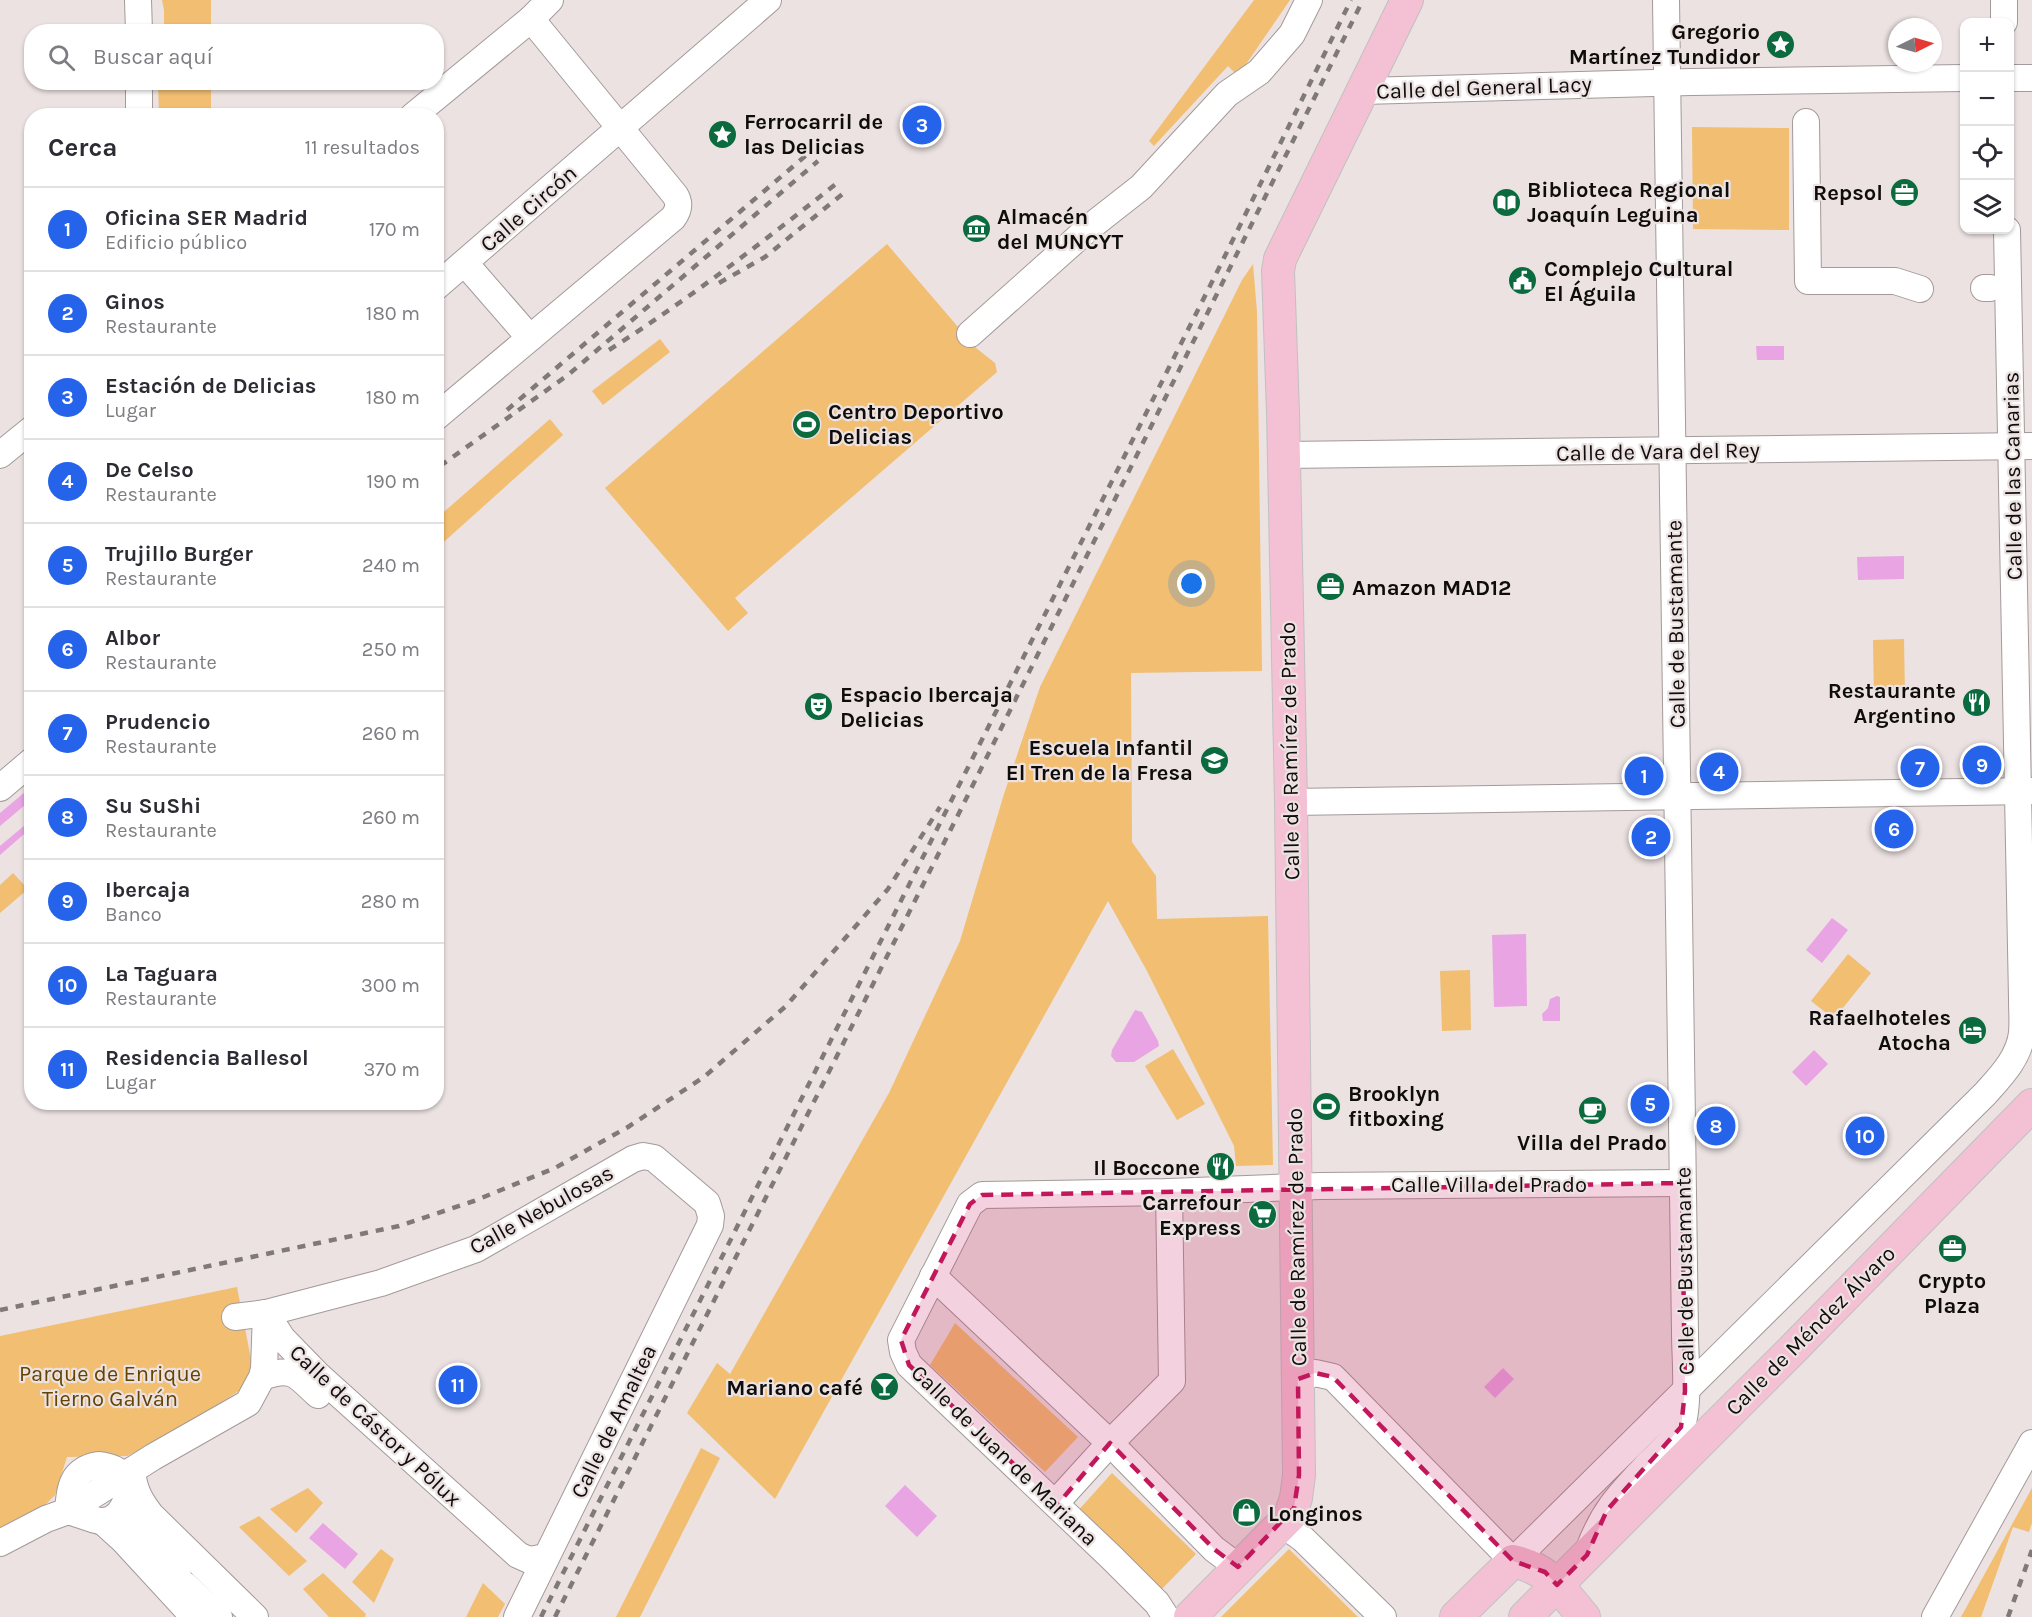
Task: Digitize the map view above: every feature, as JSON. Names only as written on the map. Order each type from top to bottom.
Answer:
[{"type":"main road","name":"Calle de Ramírez de Prado","points":[[1190,1617],[1290,1516],[1298,1487],[1291,802],[1278,271],[1280,259],[1407,0]]},
{"type":"main road","name":"Calle de Méndez Álvaro","points":[[1525,1617],[2032,1106]]},
{"type":"main road","name":"Calle de Méndez Álvaro","points":[[1456,1617],[1513,1561]]},
{"type":"main road","points":[[1513,1561],[1545,1572],[1584,1617]]},
{"type":"street","points":[[138,0],[139,24]]},
{"type":"street","name":"Calle Circón","points":[[444,280],[768,0]]},
{"type":"street","points":[[970,334],[1090,227],[1141,188],[1227,94],[1259,72],[1292,34],[1309,0]]},
{"type":"street","name":"Calle de Bustamante","points":[[1666,0],[1669,83],[1685,1391]]},
{"type":"street","points":[[2004,0],[2004,18]]},
{"type":"street","points":[[444,90],[542,6],[619,128],[678,200],[677,212],[444,410]]},
{"type":"street","name":"Calle del General Lacy","points":[[1363,91],[1960,78]]},
{"type":"street","points":[[2014,78],[2032,78]]},
{"type":"street","points":[[139,90],[139,108]]},
{"type":"street","points":[[422,108],[443,90]]},
{"type":"street","points":[[1806,122],[1808,281],[1895,281],[1920,289]]},
{"type":"street","name":"Calle de las Canarias","points":[[2007,234],[2022,447],[2027,1012]]},
{"type":"street","points":[[470,269],[530,339]]},
{"type":"street","points":[[0,455],[24,436]]},
{"type":"street","name":"Calle de Vara del Rey","points":[[1284,455],[2022,447]]},
{"type":"street","points":[[2,783],[24,767]]},
{"type":"street","points":[[1291,802],[2024,791]]},
{"type":"street","name":"Calle de Méndez Álvaro","points":[[1513,1561],[1999,1079],[2018,1051],[2027,1012]]},
{"type":"street","name":"Calle Nebulosas","points":[[236,1317],[266,1313],[381,1283],[476,1249],[617,1167],[643,1156],[654,1158],[707,1203],[711,1216],[710,1225]]},
{"type":"street","name":"Calle Villa del Prado","points":[[1295,1186],[1682,1183]]},
{"type":"street","name":"Calle de Juan de Mariana","points":[[1166,1617],[1140,1586],[1058,1505],[909,1365],[901,1340],[970,1204],[982,1195],[1169,1192],[1295,1186]]},
{"type":"street","points":[[1058,1505],[1060,1498],[1110,1443],[1172,1381],[1169,1192]]},
{"type":"street","name":"Calle de Amaltea","points":[[522,1608],[710,1225]]},
{"type":"street","points":[[933,1276],[1110,1443],[1214,1549],[1238,1567]]},
{"type":"street","name":"Calle de Cástor y Pólux","points":[[266,1313],[262,1377],[277,1372],[294,1373],[511,1569],[525,1586],[522,1608]]},
{"type":"street","name":"Calle de Cástor y Pólux","points":[[266,1313],[282,1338],[319,1376],[518,1555],[529,1560],[546,1557]]},
{"type":"street","points":[[1298,1379],[1315,1373],[1333,1377],[1513,1561]]},
{"type":"street","points":[[102,1521],[120,1512],[127,1482],[248,1403],[262,1377]]},
{"type":"street","name":"Calle de Méndez Álvaro","points":[[1587,1555],[1598,1525],[1607,1510],[1681,1427],[1685,1414],[1685,1391]]},
{"type":"street","points":[[1935,1617],[2032,1443]]},
{"type":"street","points":[[68,1511],[70,1491],[75,1479],[88,1467],[98,1465],[110,1467],[134,1486],[139,1499],[151,1515],[255,1617]]},
{"type":"street","points":[[127,1482],[133,1522],[187,1587]]},
{"type":"street","points":[[0,1543],[68,1511],[102,1521],[194,1617]]},
{"type":"street","points":[[1280,1527],[1292,1531],[1303,1539],[1383,1617]]},
{"type":"street","points":[[137,1555],[145,1556],[187,1587],[219,1617]]},
{"type":"highlighted area","points":[[1682,1183],[1685,1391],[1681,1427],[1607,1510],[1587,1555],[1557,1585],[1545,1572],[1513,1561],[1333,1377],[1315,1373],[1298,1379],[1299,1475],[1294,1508],[1238,1567],[1214,1549],[1110,1443],[1057,1505],[909,1365],[901,1340],[970,1204],[982,1195]]},
{"type":"green space","points":[[162,0],[211,0],[211,24],[164,24]]},
{"type":"green space","points":[[1254,0],[1290,0],[1238,76],[1228,66],[1154,146],[1149,141]]},
{"type":"green space","points":[[158,90],[211,90],[211,108],[159,108]]},
{"type":"green space","points":[[1692,127],[1789,128],[1789,230],[1693,229]]},
{"type":"green space","name":"Centro Deportivo Delicias","points":[[887,244],[976,348],[995,363],[997,372],[735,598],[748,613],[728,631],[605,488]]},
{"type":"green space","points":[[1253,264],[1257,312],[1262,671],[1131,673],[1132,842],[1156,876],[1157,919],[1268,916],[1273,1165],[1236,1166],[1234,1146],[1147,971],[1108,901],[775,1499],[687,1413],[717,1363],[730,1374],[889,1093],[960,941],[1004,794],[1040,687],[1242,280]]},
{"type":"green space","points":[[660,339],[670,352],[603,405],[592,391]]},
{"type":"green space","points":[[550,419],[563,435],[444,542],[444,512]]},
{"type":"green space","points":[[1904,639],[1905,698],[1874,698],[1873,640]]},
{"type":"green space","points":[[13,873],[24,885],[24,892],[0,913],[0,885]]},
{"type":"green space","points":[[1848,954],[1871,973],[1834,1019],[1811,1001]]},
{"type":"green space","points":[[1470,970],[1471,1030],[1442,1031],[1440,971]]},
{"type":"green space","points":[[1173,1049],[1205,1104],[1177,1120],[1145,1066]]},
{"type":"green space","name":"Parque de Enrique Tierno Galván","points":[[237,1287],[255,1380],[179,1431],[127,1456],[67,1457],[55,1495],[41,1509],[0,1530],[0,1336]]},
{"type":"green space","points":[[955,1323],[1078,1437],[1045,1472],[930,1365]]},
{"type":"green space","points":[[701,1448],[720,1458],[640,1617],[616,1617]]},
{"type":"green space","points":[[1112,1473],[1196,1554],[1159,1592],[1076,1513]]},
{"type":"green space","points":[[308,1488],[323,1503],[296,1533],[270,1509]]},
{"type":"green space","points":[[2032,1488],[2032,1523],[2029,1532],[2013,1527],[1981,1617],[1961,1617]]},
{"type":"green space","points":[[259,1516],[307,1561],[289,1576],[239,1527]]},
{"type":"green space","points":[[381,1549],[394,1559],[374,1603],[352,1582]]},
{"type":"green space","points":[[1289,1549],[1358,1617],[1221,1617]]},
{"type":"green space","points":[[323,1573],[366,1614],[365,1617],[329,1617],[303,1589]]},
{"type":"green space","points":[[483,1583],[505,1604],[498,1617],[466,1617]]},
{"type":"shaded area","points":[[1756,346],[1784,346],[1784,360],[1757,360]]},
{"type":"shaded area","points":[[1904,556],[1904,579],[1858,580],[1857,557]]},
{"type":"shaded area","points":[[24,793],[24,806],[0,826],[0,813]]},
{"type":"shaded area","points":[[24,826],[24,834],[0,855],[0,846]]},
{"type":"shaded area","points":[[1832,918],[1848,930],[1822,963],[1806,950]]},
{"type":"shaded area","points":[[1526,934],[1527,1006],[1494,1007],[1492,935]]},
{"type":"shaded area","points":[[1560,997],[1560,1021],[1543,1021],[1542,1014],[1548,1008],[1550,999]]},
{"type":"shaded area","points":[[1135,1010],[1142,1012],[1159,1046],[1134,1062],[1116,1062],[1111,1056],[1112,1050]]},
{"type":"shaded area","points":[[1814,1050],[1828,1064],[1806,1086],[1792,1072]]},
{"type":"shaded area","points":[[1503,1368],[1514,1379],[1495,1398],[1484,1387]]},
{"type":"shaded area","points":[[905,1485],[937,1516],[917,1537],[885,1506]]},
{"type":"shaded area","points":[[323,1523],[358,1554],[345,1569],[309,1538]]},
{"type":"railway","points":[[541,1617],[1218,270],[1351,0]]},
{"type":"railway","points":[[555,1617],[959,813],[1363,0]]},
{"type":"railway","points":[[507,410],[810,152]]},
{"type":"railway","points":[[444,463],[568,375],[818,161]]},
{"type":"railway","points":[[609,350],[725,270],[837,183]]},
{"type":"railway","points":[[719,283],[765,257],[845,192]]},
{"type":"railway","points":[[0,1310],[399,1226],[474,1201],[555,1168],[628,1127],[704,1077],[786,1006],[888,889],[940,807]]},
{"type":"railway","points":[[2008,1617],[2032,1550]]},
{"type":"place","name":"Gregorio Martínez Tundidor","points":[[1781,44]]},
{"type":"place","name":"Estación de Delicias","points":[[922,125]]},
{"type":"place","name":"Ferrocarril de las Delicias","points":[[723,134]]},
{"type":"place","name":"Repsol","points":[[1904,192]]},
{"type":"place","name":"Biblioteca Regional Joaquín Leguina","points":[[1506,202]]},
{"type":"place","name":"Almacén del MUNCYT","points":[[976,229]]},
{"type":"place","name":"Complejo Cultural El Águila","points":[[1523,281]]},
{"type":"place","name":"Centro Deportivo Delicias","points":[[807,424]]},
{"type":"place","name":"Amazon MAD12","points":[[1331,587]]},
{"type":"place","name":"Restaurante Argentino","points":[[1977,703]]},
{"type":"place","name":"Espacio Ibercaja Delicias","points":[[819,707]]},
{"type":"place","name":"Escuela Infantil El Tren de la Fresa","points":[[1214,760]]},
{"type":"place","name":"Ibercaja","points":[[1982,765]]},
{"type":"place","name":"Prudencio","points":[[1920,768]]},
{"type":"place","name":"De Celso","points":[[1719,772]]},
{"type":"place","name":"Oficina SER Madrid","points":[[1644,776]]},
{"type":"place","name":"Albor","points":[[1894,829]]},
{"type":"place","name":"Ginos","points":[[1651,837]]},
{"type":"place","name":"Rafaelhoteles Atocha","points":[[1972,1030]]},
{"type":"place","name":"Trujillo Burger","points":[[1650,1104]]},
{"type":"place","name":"Brooklyn fitboxing","points":[[1327,1106]]},
{"type":"place","name":"Villa del Prado","points":[[1592,1110]]},
{"type":"place","name":"Su SuShi","points":[[1716,1126]]},
{"type":"place","name":"La Taguara","points":[[1865,1136]]},
{"type":"place","name":"Il Boccone","points":[[1221,1167]]},
{"type":"place","name":"Carrefour Express","points":[[1262,1215]]},
{"type":"place","name":"Crypto Plaza","points":[[1952,1248]]},
{"type":"place","name":"Residencia Ballesol","points":[[458,1385]]},
{"type":"place","name":"Mariano café","points":[[884,1387]]},
{"type":"place","name":"Longinos","points":[[1247,1513]]}]
